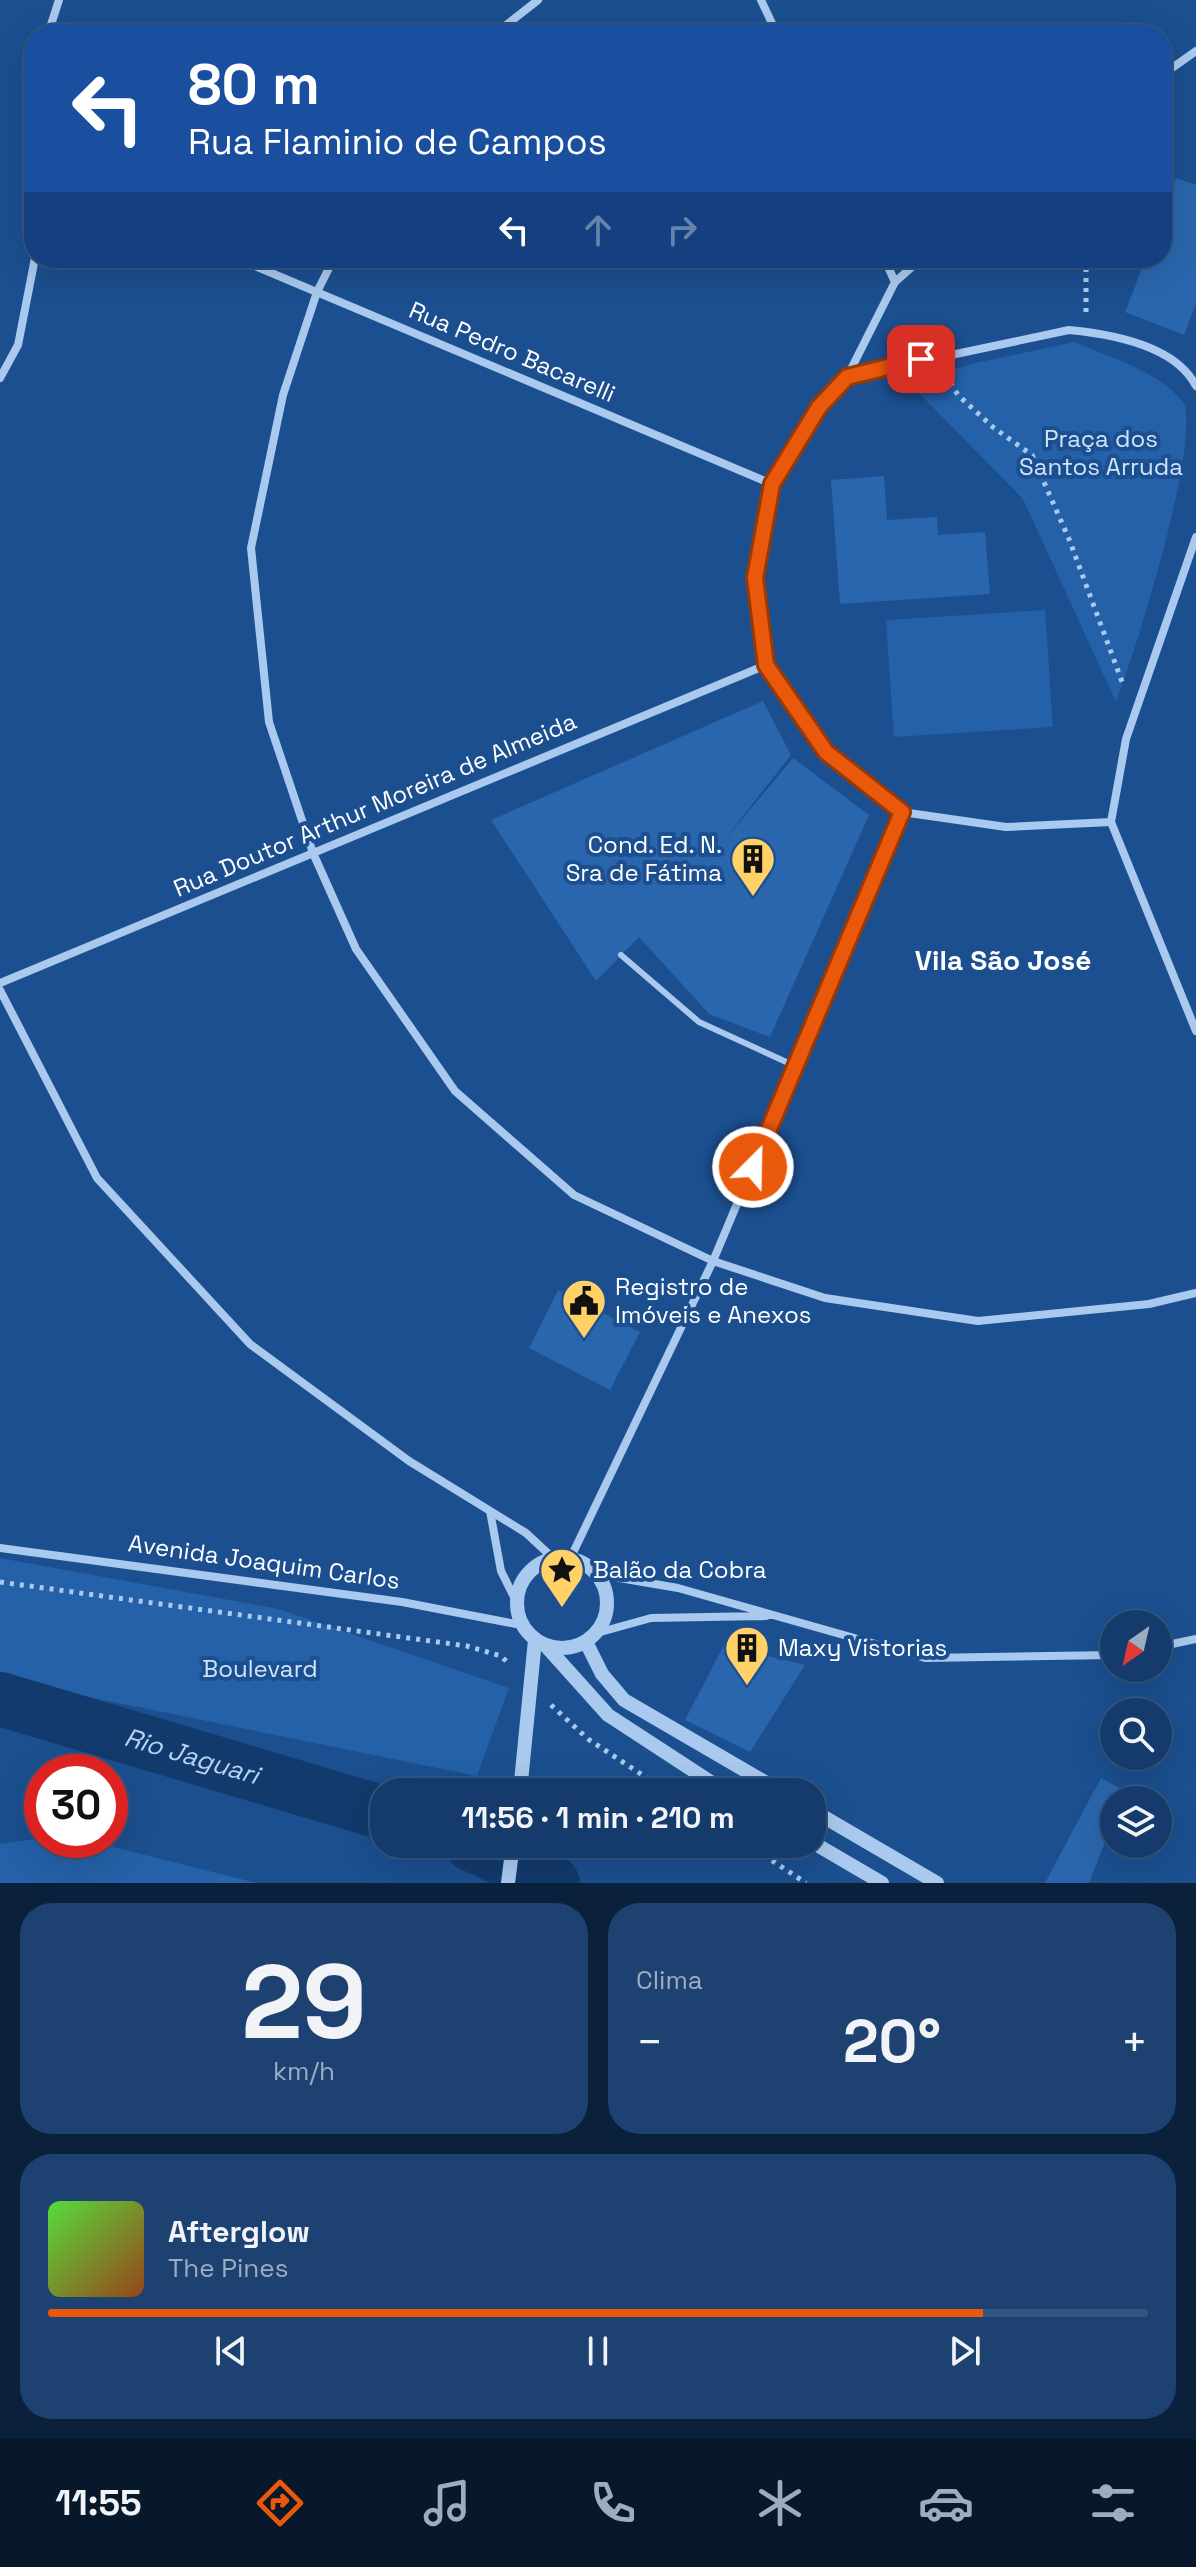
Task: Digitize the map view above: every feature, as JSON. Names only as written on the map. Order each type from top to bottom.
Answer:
[{"type":"street","points":[[51,24],[59,0]]},
{"type":"street","points":[[508,24],[538,0]]},
{"type":"street","points":[[761,0],[772,24]]},
{"type":"street","points":[[1172,68],[1196,51]]},
{"type":"street","points":[[0,378],[18,345],[33,268]]},
{"type":"street","name":"Rua Pedro Bacarelli","points":[[260,268],[772,484]]},
{"type":"street","points":[[329,268],[317,292],[283,395],[251,548],[269,722],[313,853],[356,949],[455,1091],[574,1195],[713,1261],[825,1298],[978,1321],[1149,1304],[1196,1293]]},
{"type":"street","points":[[889,268],[895,282]]},
{"type":"street","points":[[911,268],[895,282],[847,377],[819,407],[772,484],[755,578],[766,665],[826,752],[902,812],[1006,827],[1111,822]]},
{"type":"street","points":[[847,377],[934,356],[1069,330],[1129,341],[1160,353],[1189,372],[1196,386]]},
{"type":"street","points":[[1196,537],[1126,739],[1111,822],[1196,1031]]},
{"type":"street","name":"Rua Doutor Arthur Moreira de Almeida","points":[[0,983],[766,665]]},
{"type":"street","points":[[570,1559],[713,1261],[902,812]]},
{"type":"street","points":[[0,990],[97,1178],[250,1344],[409,1461],[526,1533],[554,1559]]},
{"type":"street","points":[[490,1511],[501,1571],[516,1601],[521,1625],[608,1715],[705,1778]]},
{"type":"street","name":"Avenida Joaquim Carlos","points":[[0,1548],[402,1602],[521,1625]]},
{"type":"street","points":[[516,1601],[528,1573],[554,1559],[570,1559],[596,1574],[678,1588],[925,1658],[1100,1655]]},
{"type":"street","points":[[591,1637],[605,1619],[607,1603],[604,1587],[596,1574]]},
{"type":"street","points":[[540,1643],[566,1649],[591,1637],[651,1618],[778,1616]]},
{"type":"street","points":[[591,1637],[602,1674],[624,1700],[758,1778]]},
{"type":"street","points":[[1172,1644],[1196,1639]]},
{"type":"street","points":[[522,1778],[540,1643]]},
{"type":"street","points":[[826,1818],[937,1883]]},
{"type":"street","points":[[826,1850],[882,1883]]},
{"type":"street","points":[[508,1883],[511,1858]]},
{"type":"lane","points":[[621,955],[699,1022],[795,1066]]},
{"type":"path","points":[[1086,268],[1086,332]]},
{"type":"path","points":[[934,356],[958,395],[994,428],[1032,455],[1069,539],[1134,715]]},
{"type":"path","points":[[0,1582],[467,1646],[501,1656],[532,1694],[588,1739],[647,1778]]},
{"type":"path","points":[[768,1858],[806,1883]]},
{"type":"green space","name":"Praça dos Santos Arruda","points":[[1075,342],[1150,375],[1176,394],[1185,405],[1186,431],[1174,507],[1138,639],[1116,702],[1023,499],[909,383],[975,363]]},
{"type":"green space","points":[[1045,610],[1053,727],[894,737],[886,620]]},
{"type":"green space","name":"Boulevard","points":[[0,1558],[279,1609],[509,1688],[477,1776],[0,1679]]},
{"type":"green space","points":[[24,1841],[24,1858],[128,1858],[128,1851],[257,1883],[0,1883],[0,1844]]},
{"type":"building","points":[[1176,178],[1196,185],[1196,304],[1184,335],[1125,312],[1142,268],[1172,268],[1172,189]]},
{"type":"building","points":[[884,476],[887,520],[937,517],[938,535],[985,532],[990,594],[840,604],[831,480]]},
{"type":"building","points":[[763,701],[791,755],[721,844],[793,758],[869,815],[770,1037],[709,1014],[639,937],[596,981],[491,820]]},
{"type":"building","name":"Registro de Imóveis e Anexos","points":[[558,1290],[640,1332],[610,1390],[529,1348]]},
{"type":"building","name":"Maxy Vistorias","points":[[724,1645],[805,1665],[750,1752],[685,1720]]},
{"type":"building","points":[[1101,1778],[1116,1786],[1100,1786],[1100,1855],[1089,1883],[1045,1883]]},
{"type":"building","points":[[219,1876],[249,1882],[249,1883],[218,1883]]},
{"type":"waterway","name":"Rio Jaguari","points":[[0,1699],[370,1809]]},
{"type":"waterway","name":"Rio Jaguari","points":[[500,1858],[553,1883]]},
{"type":"place","name":"Cond. Ed. N. Sra de Fátima","points":[[753,898]]},
{"type":"place","name":"Registro de Imóveis e Anexos","points":[[584,1340]]},
{"type":"place","name":"Balão da Cobra","points":[[562,1609]]},
{"type":"place","name":"Maxy Vistorias","points":[[747,1687]]},
{"type":"district","name":"Vila São José","points":[[1003,960]]},
{"type":"route","points":[[753,1167],[902,812],[826,752],[766,665],[755,578],[772,484],[819,407],[847,377],[921,359]]}]
